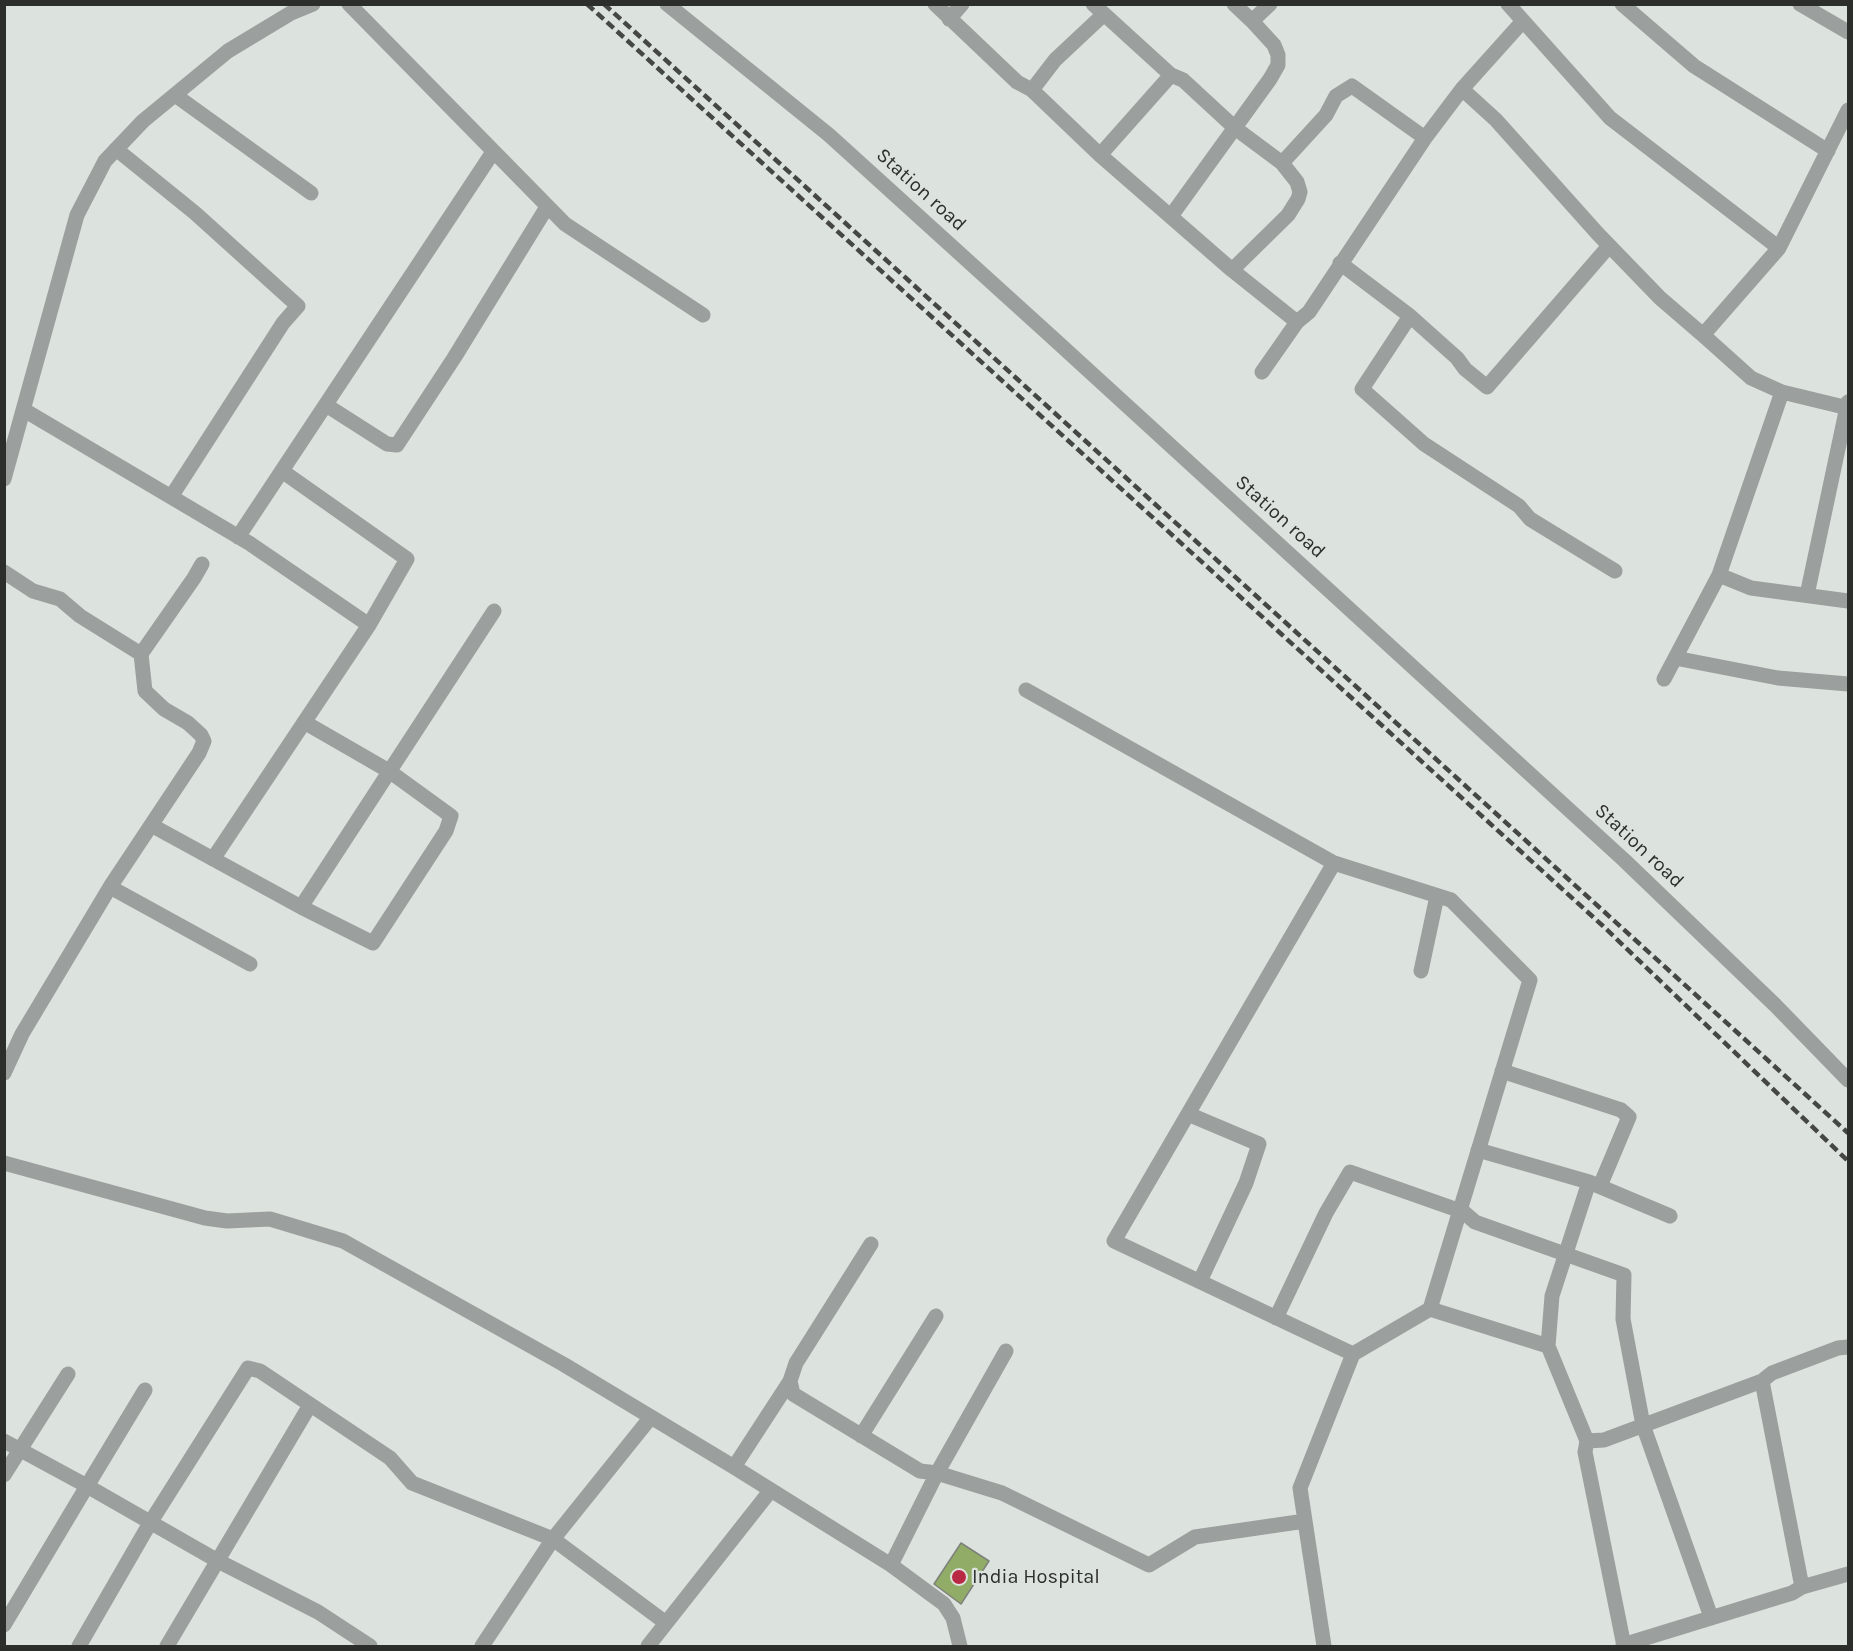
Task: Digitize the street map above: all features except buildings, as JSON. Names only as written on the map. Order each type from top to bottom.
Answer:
[{"type":"street","points":[[4,479],[77,214],[105,161],[143,121],[228,51],[291,13],[313,4]]},
{"type":"street","points":[[349,4],[565,224],[703,315]]},
{"type":"street","name":"Station road","points":[[667,4],[829,135],[1054,339],[1624,860],[1775,1005],[1848,1080]]},
{"type":"street","points":[[935,4],[1017,82],[1032,90],[1100,155],[1232,270],[1297,322]]},
{"type":"street","points":[[949,19],[962,4]]},
{"type":"street","points":[[1171,216],[1270,79],[1278,64],[1278,55],[1274,45],[1234,4]]},
{"type":"street","points":[[1252,21],[1270,4]]},
{"type":"street","points":[[1508,4],[1610,118],[1779,248]]},
{"type":"street","points":[[1622,4],[1694,66],[1828,151]]},
{"type":"street","points":[[1800,4],[1848,32]]},
{"type":"street","points":[[1032,90],[1098,10],[1171,75],[1183,80],[1234,128],[1282,163],[1298,182],[1300,192],[1298,200],[1287,215],[1232,270]]},
{"type":"street","points":[[1262,372],[1297,322],[1309,312],[1425,138],[1462,89],[1523,21]]},
{"type":"street","points":[[1100,155],[1171,75]]},
{"type":"street","points":[[1282,163],[1326,115],[1336,96],[1352,86],[1425,138]]},
{"type":"street","points":[[1462,89],[1496,120],[1608,246],[1659,298],[1751,378],[1782,392],[1848,405],[1807,595]]},
{"type":"street","points":[[175,95],[311,192]]},
{"type":"street","points":[[1703,334],[1779,248],[1848,110]]},
{"type":"street","points":[[117,149],[195,213],[298,306],[284,323],[171,497]]},
{"type":"street","points":[[238,537],[493,152]]},
{"type":"street","points":[[326,405],[387,444],[397,445],[454,358],[547,207]]},
{"type":"street","points":[[1340,263],[1410,316],[1487,387],[1608,246]]},
{"type":"street","points":[[1410,316],[1362,389],[1424,444],[1519,506],[1530,519],[1615,571]]},
{"type":"street","points":[[1664,679],[1719,575],[1782,392]]},
{"type":"street","points":[[24,410],[238,537],[369,625]]},
{"type":"street","points":[[213,859],[369,625],[407,559],[282,471]]},
{"type":"street","points":[[4,1073],[22,1034],[110,887],[199,753],[204,741],[188,723],[164,709],[145,691],[141,654],[202,564]]},
{"type":"street","points":[[4,572],[33,591],[60,599],[80,616],[141,654]]},
{"type":"street","points":[[1719,575],[1751,588],[1848,601]]},
{"type":"street","points":[[301,907],[494,611]]},
{"type":"street","points":[[1676,658],[1778,678],[1848,684]]},
{"type":"street","points":[[1026,690],[1334,863],[1450,900],[1530,980],[1430,1309],[1353,1354],[1300,1488],[1324,1647]]},
{"type":"street","points":[[151,825],[301,907],[373,943],[446,831],[451,816],[389,771],[304,722]]},
{"type":"street","points":[[1334,863],[1114,1241],[1353,1354]]},
{"type":"street","points":[[110,887],[250,964]]},
{"type":"street","points":[[1421,971],[1437,896]]},
{"type":"street","points":[[1502,1071],[1621,1110],[1629,1117],[1595,1184],[1566,1255],[1552,1296],[1548,1346],[1587,1441],[1585,1452],[1624,1646],[1848,1574]]},
{"type":"street","points":[[1188,1114],[1259,1144],[1246,1183],[1200,1281]]},
{"type":"street","points":[[1478,1150],[1595,1184],[1670,1216]]},
{"type":"street","points":[[4,1162],[205,1218],[227,1221],[270,1219],[343,1241],[524,1341],[734,1467],[891,1565],[944,1604],[953,1618],[960,1647]]},
{"type":"street","points":[[1276,1318],[1326,1213],[1350,1172],[1460,1209],[1475,1222],[1624,1275],[1623,1319],[1643,1425],[1711,1617]]},
{"type":"street","points":[[734,1467],[790,1381],[796,1363],[871,1244]]},
{"type":"street","points":[[1430,1309],[1548,1346]]},
{"type":"street","points":[[861,1436],[936,1316]]},
{"type":"street","points":[[1587,1441],[1604,1440],[1762,1381],[1772,1373],[1838,1348],[1848,1347]]},
{"type":"street","points":[[891,1565],[937,1473],[1006,1351]]},
{"type":"street","points":[[79,1647],[150,1523],[248,1368],[260,1371],[390,1458],[412,1483],[553,1539],[666,1623]]},
{"type":"street","points":[[4,1475],[68,1374]]},
{"type":"street","points":[[790,1381],[793,1394],[920,1471],[937,1473],[1002,1493],[1149,1565],[1195,1537],[1305,1521]]},
{"type":"street","points":[[1762,1381],[1802,1587]]},
{"type":"street","points":[[4,1625],[145,1390]]},
{"type":"street","points":[[167,1647],[310,1405]]},
{"type":"street","points":[[482,1647],[553,1539],[651,1417]]},
{"type":"street","points":[[4,1441],[218,1561],[318,1612],[370,1647]]},
{"type":"street","points":[[648,1647],[771,1490]]},
{"type":"railway","points":[[587,4],[1603,926],[1848,1161]]},
{"type":"railway","points":[[604,4],[1848,1133]]},
{"type":"place","name":"India Hospital","points":[[959,1577]]}]
